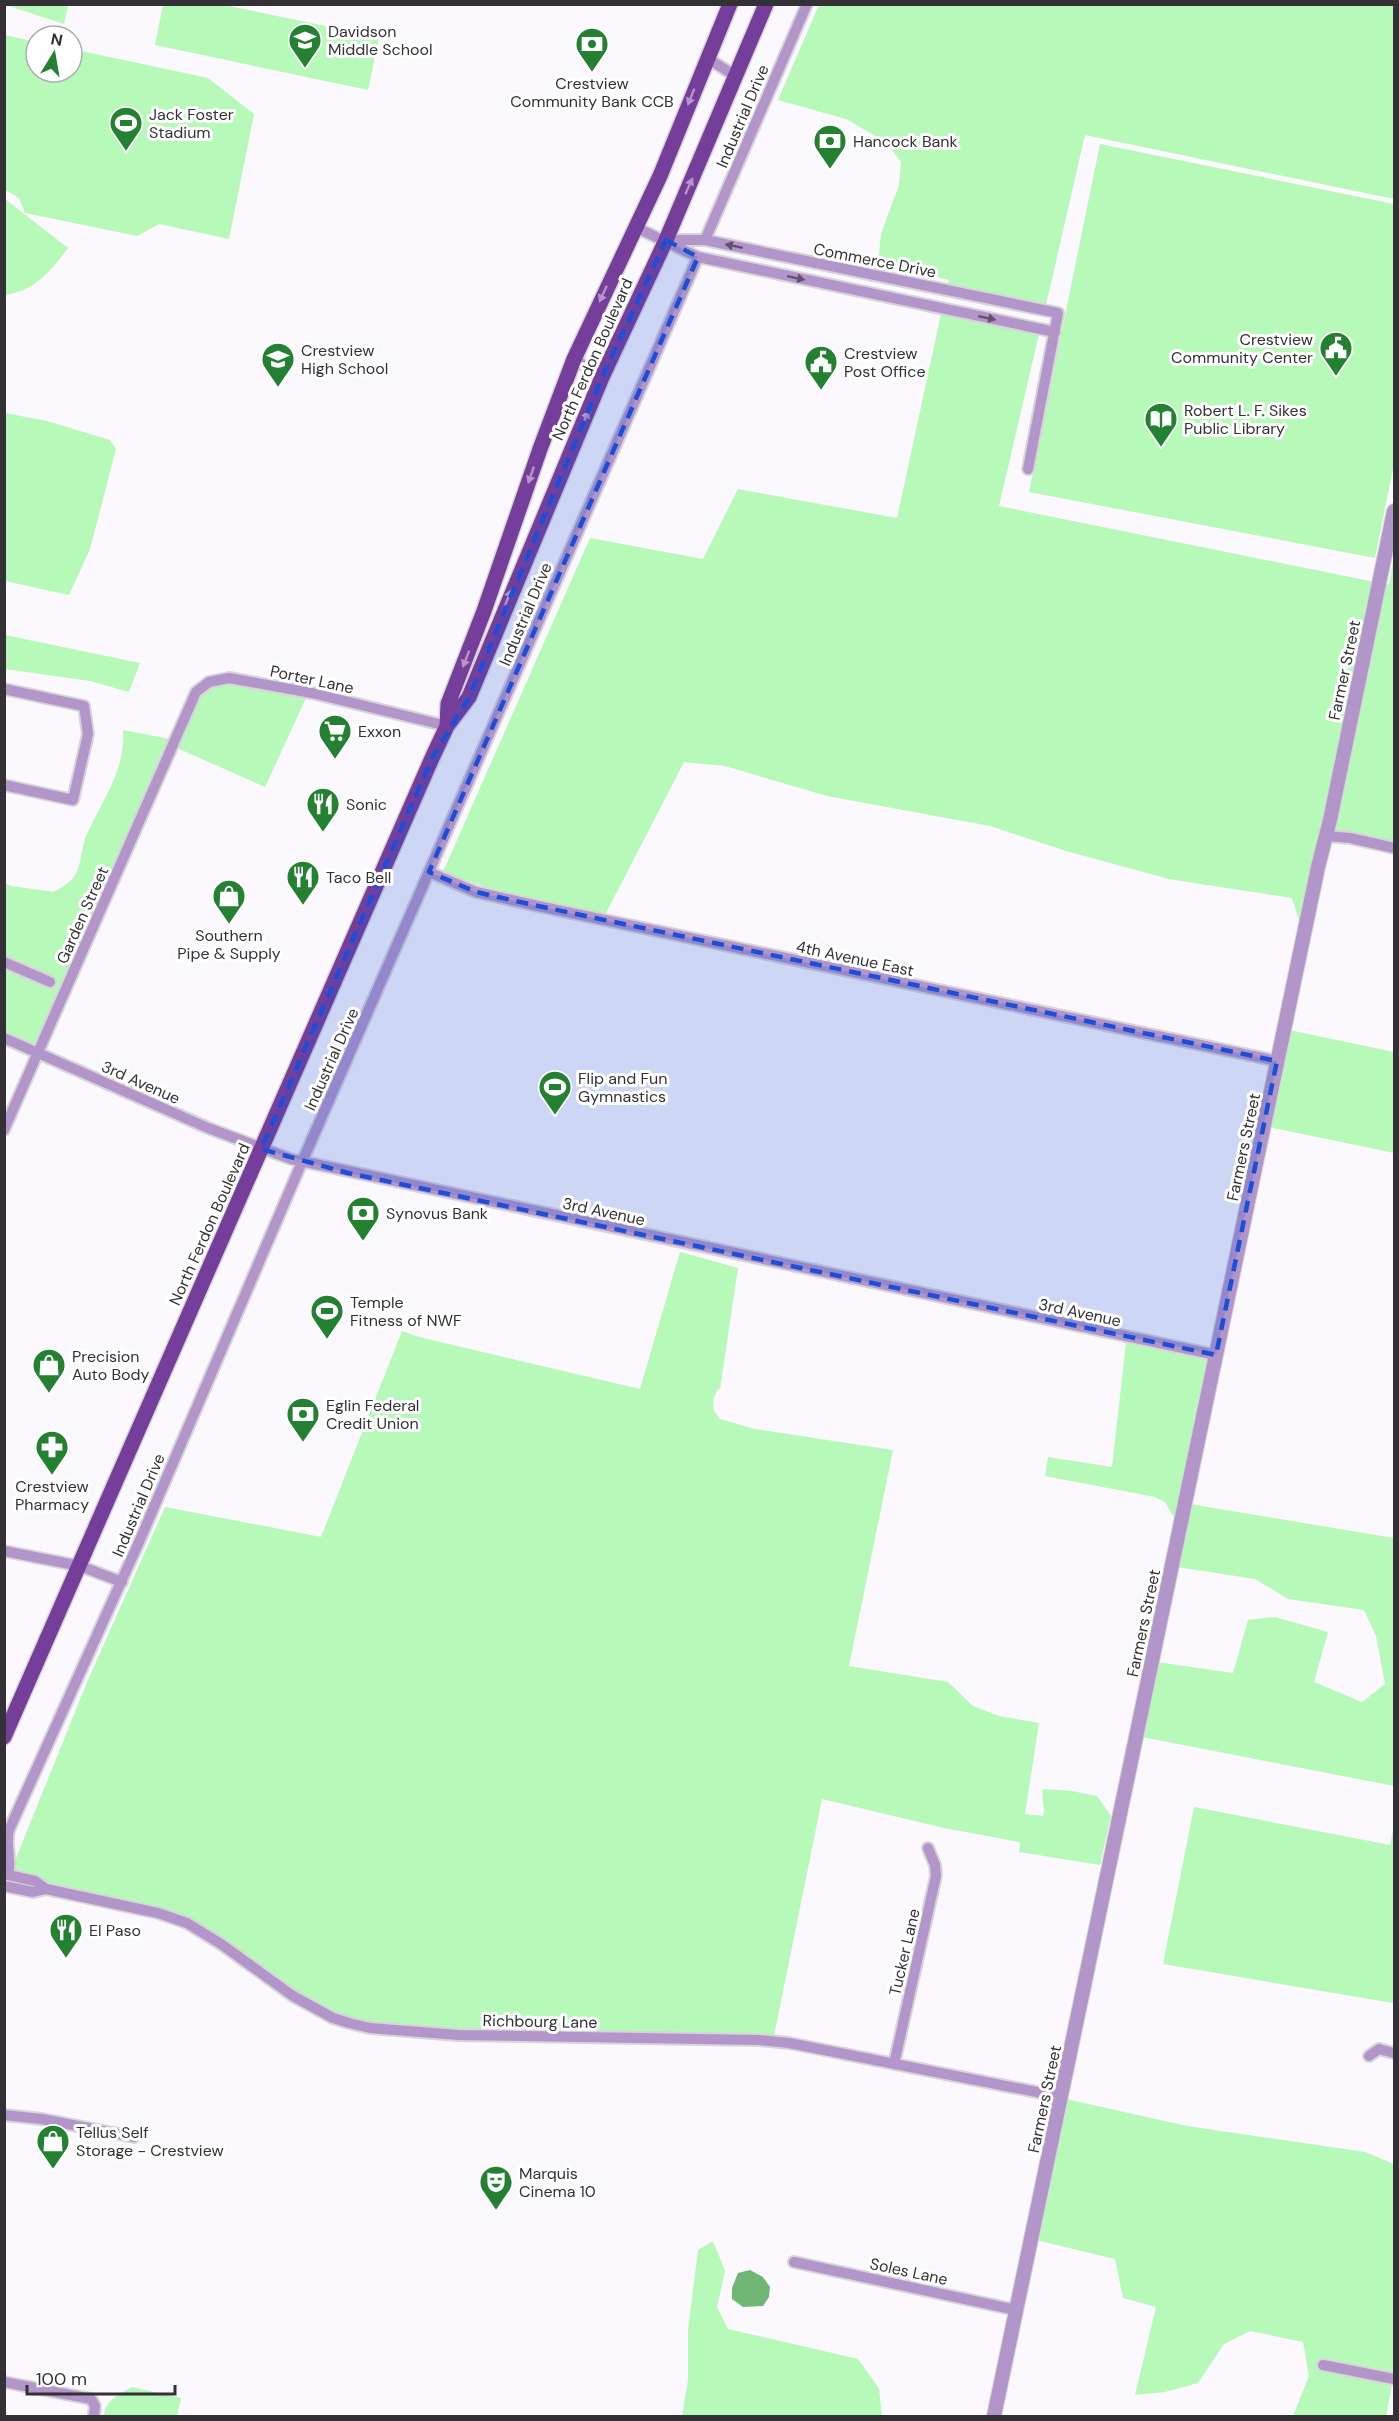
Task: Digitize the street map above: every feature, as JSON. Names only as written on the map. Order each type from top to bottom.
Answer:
[{"type":"main road","name":"North Ferdon Boulevard","points":[[447,726],[448,704],[574,359],[660,176],[730,4]]},
{"type":"main road","name":"North Ferdon Boulevard","points":[[5,1734],[447,726],[469,697],[514,584],[603,377],[737,77],[766,4]]},
{"type":"street","name":"Industrial Drive","points":[[705,240],[807,4]]},
{"type":"street","points":[[707,58],[737,77]]},
{"type":"street","name":"Commerce Drive","points":[[635,227],[698,257],[1055,332]]},
{"type":"street","name":"Commerce Drive","points":[[666,240],[705,240],[1058,313],[1028,470]]},
{"type":"street","points":[[774,273],[778,256]]},
{"type":"street","name":"Industrial Drive","points":[[6,1874],[10,1862],[6,1841],[9,1830],[122,1582],[302,1162],[698,257]]},
{"type":"street","points":[[920,304],[923,285]]},
{"type":"street","points":[[574,359],[603,377]]},
{"type":"street","name":"Farmer Street","points":[[1326,836],[1395,511]]},
{"type":"street","name":"Porter Lane","points":[[187,713],[196,692],[204,685],[229,678],[312,693],[447,726]]},
{"type":"street","points":[[4,689],[84,706],[88,734],[73,800],[4,785]]},
{"type":"street","name":"Garden Street","points":[[4,1130],[187,713]]},
{"type":"street","points":[[1326,836],[1350,838],[1395,848]]},
{"type":"street","name":"Farmers Street","points":[[994,2416],[1326,836]]},
{"type":"street","name":"4th Avenue East","points":[[429,872],[476,892],[537,906],[1277,1061]]},
{"type":"street","points":[[4,962],[50,982]]},
{"type":"street","name":"3rd Avenue","points":[[4,1038],[208,1128],[302,1162],[1216,1355]]},
{"type":"street","points":[[4,1551],[80,1566],[122,1582]]},
{"type":"street","name":"Tucker Lane","points":[[894,2064],[933,1893],[935,1865],[928,1848]]},
{"type":"street","name":"Richbourg Lane","points":[[6,1874],[36,1881],[46,1889]]},
{"type":"street","name":"Richbourg Lane","points":[[4,1886],[33,1892],[46,1889],[158,1913],[187,1923],[293,1996],[333,2018],[370,2028],[458,2036],[759,2040],[789,2043],[1062,2097]]},
{"type":"street","points":[[1369,2056],[1379,2049],[1395,2053]]},
{"type":"street","points":[[4,2115],[42,2119],[134,2137]]},
{"type":"street","name":"Soles Lane","points":[[794,2262],[1017,2310]]},
{"type":"street","points":[[1323,2365],[1395,2379]]},
{"type":"street","points":[[4,2382],[91,2399],[95,2406],[94,2416]]},
{"type":"highlighted area","points":[[666,240],[698,257],[429,872],[476,892],[538,906],[1277,1061],[1216,1355],[348,1173],[261,1149],[432,758],[469,697],[602,377]]},
{"type":"shaded area","points":[[6,5],[68,5],[64,24]]},
{"type":"shaded area","points":[[163,5],[224,5],[379,37],[368,90],[155,45]]},
{"type":"shaded area","points":[[819,5],[1394,5],[1394,199],[1085,135],[1046,305],[948,284],[949,280],[888,264],[878,265],[881,234],[899,185],[901,162],[886,142],[846,119],[778,100]]},
{"type":"shaded area","name":"Jack Foster Stadium","points":[[5,35],[24,39],[24,84],[84,84],[84,52],[208,78],[254,114],[229,239],[159,224],[137,236],[25,213],[19,198],[5,190]]},
{"type":"shaded area","points":[[1100,144],[1394,204],[1394,464],[1375,558],[1029,492]]},
{"type":"shaded area","points":[[5,199],[68,248],[41,279],[16,293],[5,295]]},
{"type":"shaded area","points":[[941,314],[1039,334],[999,506],[1375,582],[1301,921],[1299,921],[1292,898],[1169,879],[1066,851],[990,826],[827,796],[725,766],[684,762],[605,915],[499,892],[443,872],[590,538],[703,559],[738,489],[897,518]]},
{"type":"shaded area","points":[[5,413],[47,421],[110,440],[116,449],[90,549],[69,595],[5,581]]},
{"type":"shaded area","points":[[1394,556],[1394,842],[1332,831],[1384,584],[1389,584]]},
{"type":"shaded area","points":[[4,635],[140,663],[129,692],[90,681],[5,669]]},
{"type":"shaded area","points":[[228,684],[306,698],[265,787],[177,748],[200,696],[211,687]]},
{"type":"shaded area","points":[[123,730],[170,739],[36,1046],[5,1031],[5,883],[11,886],[54,892],[73,878],[78,869],[87,834],[117,771],[121,758]]},
{"type":"shaded area","points":[[1289,1030],[1394,1052],[1394,1153],[1269,1127]]},
{"type":"shaded area","points":[[680,1252],[738,1268],[720,1389],[713,1399],[714,1411],[720,1419],[755,1429],[893,1450],[849,1666],[948,1682],[973,1706],[999,1716],[1039,1723],[1025,1814],[1043,1816],[1043,1789],[1097,1796],[1111,1816],[1100,1865],[1019,1852],[1020,1842],[944,1828],[822,1799],[774,2036],[459,2030],[350,2018],[320,2006],[295,1991],[223,1939],[189,1918],[159,1907],[44,1884],[10,1873],[88,1680],[165,1507],[321,1537],[402,1331],[419,1337],[640,1389]]},
{"type":"shaded area","points":[[1126,1343],[1210,1360],[1176,1521],[1165,1502],[1155,1497],[1045,1476],[1048,1457],[1112,1467]]},
{"type":"shaded area","points":[[1190,1504],[1394,1538],[1394,1786],[1142,1737],[1157,1662],[1233,1673],[1248,1620],[1275,1617],[1328,1632],[1314,1682],[1362,1702],[1385,1684],[1376,1636],[1364,1610],[1288,1599],[1255,1579],[1177,1567]]},
{"type":"shaded area","points":[[1194,1807],[1390,1845],[1394,1826],[1393,2003],[1163,1964]]},
{"type":"shaded area","points":[[1066,2099],[1187,2126],[1365,2152],[1394,2164],[1393,2373],[1319,2359],[1317,2370],[1392,2385],[1386,2416],[1293,2416],[1309,2376],[1303,2342],[1250,2331],[1224,2344],[1198,2383],[1165,2392],[1135,2395],[1156,2307],[1123,2298],[1115,2259],[1036,2240]]},
{"type":"shaded area","points":[[713,2241],[725,2271],[717,2307],[728,2329],[858,2359],[879,2388],[882,2416],[682,2416],[688,2380],[688,2330],[698,2250]]},
{"type":"shaded area","points":[[750,2270],[763,2277],[770,2287],[769,2297],[763,2306],[743,2307],[732,2299],[732,2288],[738,2273]]},
{"type":"shaded area","points":[[132,2387],[181,2398],[177,2416],[104,2416],[110,2402]]},
{"type":"place","name":"Davidson Middle School","points":[[305,69]]},
{"type":"place","name":"Crestview Community Bank CCB","points":[[592,73]]},
{"type":"place","name":"Jack Foster Stadium","points":[[126,152]]},
{"type":"place","name":"Hancock Bank","points":[[830,170]]},
{"type":"place","name":"Crestview Community Center","points":[[1336,377]]},
{"type":"place","name":"Crestview High School","points":[[278,388]]},
{"type":"place","name":"Crestview Post Office","points":[[821,391]]},
{"type":"place","name":"Robert L. F. Sikes Public Library","points":[[1161,448]]},
{"type":"place","name":"Exxon","points":[[335,760]]},
{"type":"place","name":"Sonic","points":[[323,833]]},
{"type":"place","name":"Taco Bell","points":[[303,906]]},
{"type":"place","name":"Southern Pipe & Supply","points":[[229,925]]},
{"type":"place","name":"Flip and Fun Gymnastics","points":[[555,1116]]},
{"type":"place","name":"Synovus Bank","points":[[363,1242]]},
{"type":"place","name":"Temple Fitness of NWF","points":[[327,1340]]},
{"type":"place","name":"Precision Auto Body","points":[[49,1394]]},
{"type":"place","name":"Eglin Federal Credit Union","points":[[303,1443]]},
{"type":"place","name":"Crestview Pharmacy","points":[[52,1476]]},
{"type":"place","name":"El Paso","points":[[66,1959]]},
{"type":"place","name":"Tellus Self Storage - Crestview","points":[[53,2170]]},
{"type":"place","name":"Marquis Cinema 10","points":[[496,2211]]}]
